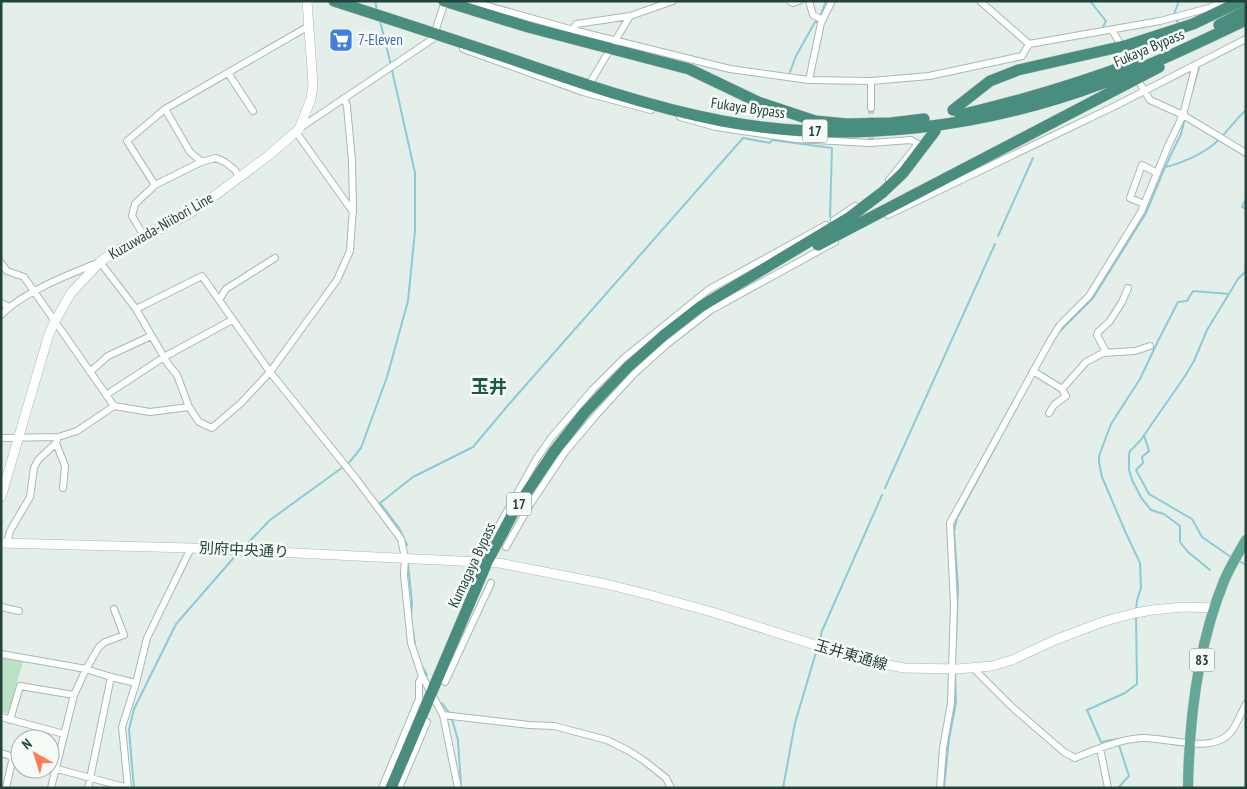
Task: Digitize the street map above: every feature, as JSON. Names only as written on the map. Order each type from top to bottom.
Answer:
[{"type":"highway","name":"Fukaya Bypass","points":[[334,1],[376,14],[586,89],[722,121],[777,129],[838,132],[890,131],[961,122],[1052,100],[1106,82],[1246,22]]},
{"type":"highway","points":[[354,1],[376,14]]},
{"type":"highway","name":"Fukaya Bypass","points":[[444,1],[528,27],[612,45],[689,70],[758,102],[815,121],[848,124],[891,123],[955,116],[1050,92],[1089,80],[1156,54],[1246,11]]},
{"type":"highway","points":[[953,110],[990,81],[1018,70],[1128,45],[1193,24],[1241,1]]},
{"type":"highway","name":"17","points":[[1214,27],[1223,17],[1246,5]]},
{"type":"highway","name":"17","points":[[736,286],[873,219],[1064,116],[1246,22]]},
{"type":"highway","name":"17","points":[[736,286],[751,275],[850,217],[903,173],[920,146],[935,131]]},
{"type":"highway","name":"Kumagaya Bypass","points":[[391,788],[405,764],[431,695],[487,562],[513,513],[557,447],[584,412],[629,366],[700,307],[736,286]]},
{"type":"main road","name":"83","points":[[1188,788],[1194,704],[1214,608],[1225,580],[1246,540]]},
{"type":"street","name":"Kuzuwada-Niibori Line","points":[[1,498],[49,334],[54,321],[71,293],[100,262],[111,254],[186,215],[240,178],[297,130],[311,98],[313,84],[307,1]]},
{"type":"street","points":[[353,212],[297,130],[391,67],[434,35],[444,1]]},
{"type":"street","points":[[470,1],[573,30],[612,45],[730,69],[809,80],[870,81],[929,76],[1022,56],[1029,44]]},
{"type":"street","points":[[573,30],[576,24],[630,16],[672,1]]},
{"type":"street","points":[[790,1],[793,3],[800,1]]},
{"type":"street","points":[[808,1],[813,15],[823,20]]},
{"type":"street","points":[[809,80],[823,20],[832,1]]},
{"type":"street","points":[[980,1],[1029,44]]},
{"type":"street","points":[[1029,44],[1175,17],[1224,1]]},
{"type":"street","points":[[630,16],[586,89],[716,126],[796,139],[911,140],[920,146]]},
{"type":"street","points":[[154,185],[127,141],[165,109],[309,26]]},
{"type":"street","points":[[1112,30],[1118,40]]},
{"type":"street","points":[[629,366],[666,345],[711,310],[873,219],[1143,92],[1246,39]]},
{"type":"street","points":[[940,788],[943,748],[951,703],[953,669],[954,604],[950,523],[1060,325],[1089,296],[1141,212],[1157,173],[1186,116],[1196,64]]},
{"type":"street","points":[[228,73],[253,111]]},
{"type":"street","points":[[870,81],[871,108]]},
{"type":"street","points":[[1139,82],[1143,92],[1150,100],[1186,116],[1246,153]]},
{"type":"street","points":[[1,315],[9,307],[34,292],[100,262],[136,310],[177,375],[189,408],[199,422],[212,428],[241,403],[270,372],[337,280],[350,251],[353,212],[350,138],[347,106],[344,98]]},
{"type":"street","points":[[165,109],[190,152],[202,162]]},
{"type":"street","points":[[144,236],[132,216],[135,204],[154,185],[202,162],[216,158],[235,170],[240,178]]},
{"type":"street","points":[[1144,204],[1130,198],[1142,165],[1157,173]]},
{"type":"street","points":[[629,366],[708,290],[869,200]]},
{"type":"street","points":[[218,300],[226,289],[275,258]]},
{"type":"street","points":[[1,263],[8,271],[24,277],[114,406]]},
{"type":"street","points":[[136,310],[202,276],[270,372],[350,470],[401,539],[405,558],[404,575],[411,644],[422,676],[443,715],[458,788]]},
{"type":"street","points":[[1106,352],[1097,335],[1098,332],[1110,321],[1128,288]]},
{"type":"street","points":[[1,303],[9,307]]},
{"type":"street","points":[[106,395],[164,357],[232,320]]},
{"type":"street","points":[[90,372],[108,356],[151,336]]},
{"type":"street","points":[[1062,389],[1086,362],[1106,352],[1135,351],[1150,346]]},
{"type":"street","points":[[1035,373],[1062,389],[1066,396],[1054,405],[1049,413]]},
{"type":"street","points":[[4,543],[30,497],[34,468],[38,460],[57,440],[77,431],[114,406],[150,412],[189,408]]},
{"type":"street","points":[[1,438],[57,440]]},
{"type":"street","points":[[57,440],[65,466],[64,488]]},
{"type":"street","points":[[492,538],[537,458],[557,447]]},
{"type":"street","points":[[506,547],[531,503],[557,447]]},
{"type":"street","name":"別府中央通り","points":[[4,543],[191,548],[487,562]]},
{"type":"street","points":[[60,770],[128,788],[122,727],[136,683],[147,638],[191,548]]},
{"type":"street","name":"玉井東通線","points":[[487,562],[606,584],[650,595],[859,659],[898,667],[953,669],[992,666],[1012,660],[1055,640],[1106,621],[1136,613],[1184,606],[1214,608]]},
{"type":"street","points":[[445,682],[451,650],[490,584]]},
{"type":"street","points":[[1,607],[19,611]]},
{"type":"street","points":[[60,746],[74,695],[86,668],[99,647],[105,642],[124,635],[114,609]]},
{"type":"street","points":[[1,654],[86,668],[136,683]]},
{"type":"street","points":[[974,668],[1012,707],[1064,752],[1075,758],[1100,748],[1139,738],[1190,743],[1214,742],[1231,732],[1246,704]]},
{"type":"street","points":[[382,788],[419,699],[419,682],[422,676]]},
{"type":"street","points":[[88,788],[111,677]]},
{"type":"street","points":[[10,720],[20,686],[74,695]]},
{"type":"street","points":[[443,715],[554,726],[607,740],[643,760],[666,778],[671,788]]},
{"type":"street","points":[[1,717],[64,734]]},
{"type":"street","points":[[399,788],[405,764],[428,722]]},
{"type":"street","points":[[1100,748],[1108,788]]},
{"type":"street","points":[[3,788],[10,772]]},
{"type":"green space","points":[[1,658],[23,662],[8,713],[1,712]]},
{"type":"waterway","points":[[375,1],[377,10]]},
{"type":"waterway","points":[[790,72],[796,56],[815,22],[818,22],[826,1]]},
{"type":"waterway","points":[[1090,1],[1106,21],[1103,27]]},
{"type":"waterway","points":[[1178,23],[1174,14],[1179,1]]},
{"type":"waterway","points":[[380,21],[391,65]]},
{"type":"waterway","points":[[1192,92],[1199,67]]},
{"type":"waterway","points":[[347,465],[361,448],[387,377],[408,301],[415,231],[415,173],[392,70]]},
{"type":"waterway","points":[[1165,167],[1190,159],[1208,149],[1246,110]]},
{"type":"waterway","points":[[1058,333],[1093,298],[1146,213],[1181,134],[1185,118]]},
{"type":"waterway","points":[[407,545],[399,528],[380,503],[413,477],[473,447],[743,138],[770,143],[772,140],[832,148],[830,217]]},
{"type":"waterway","points":[[998,236],[1033,158]]},
{"type":"waterway","points":[[1246,199],[1242,207],[1246,209]]},
{"type":"waterway","points":[[885,488],[995,244]]},
{"type":"waterway","points":[[1210,570],[1188,552],[1180,542],[1180,526],[1164,514],[1151,510],[1142,499],[1129,470],[1129,454],[1185,376],[1194,361],[1207,330],[1238,279],[1246,271]]},
{"type":"waterway","points":[[1136,610],[1141,588],[1140,563],[1102,477],[1099,456],[1111,424],[1140,379],[1178,302],[1187,301],[1193,291],[1229,294]]},
{"type":"waterway","points":[[1144,435],[1149,451],[1142,457],[1143,463],[1136,470],[1149,494],[1192,519],[1202,537],[1231,557]]},
{"type":"waterway","points":[[956,639],[958,587],[954,531],[957,518],[999,440]]},
{"type":"waterway","points":[[244,547],[270,520],[343,467]]},
{"type":"waterway","points":[[819,642],[822,631],[882,495]]},
{"type":"waterway","points":[[134,788],[129,730],[134,709],[176,624],[237,554]]},
{"type":"waterway","points":[[1239,561],[1246,565]]},
{"type":"waterway","points":[[408,564],[412,602],[411,618]]},
{"type":"waterway","points":[[1118,788],[1129,776],[1117,739],[1101,742],[1087,710],[1125,693],[1137,684],[1136,617]]},
{"type":"waterway","points":[[413,630],[415,645]]},
{"type":"waterway","points":[[783,788],[795,723],[817,649]]},
{"type":"waterway","points":[[422,666],[427,675]]},
{"type":"waterway","points":[[944,788],[949,739],[956,703],[955,671]]},
{"type":"waterway","points":[[442,703],[450,714]]},
{"type":"waterway","points":[[452,719],[458,740],[461,785]]},
{"type":"tunnel","points":[[1120,45],[1130,65]]},
{"type":"tunnel","points":[[871,108],[871,139]]},
{"type":"place","name":"7-Eleven","points":[[341,40]]},
{"type":"district","name":"玉井","points":[[489,387]]}]
